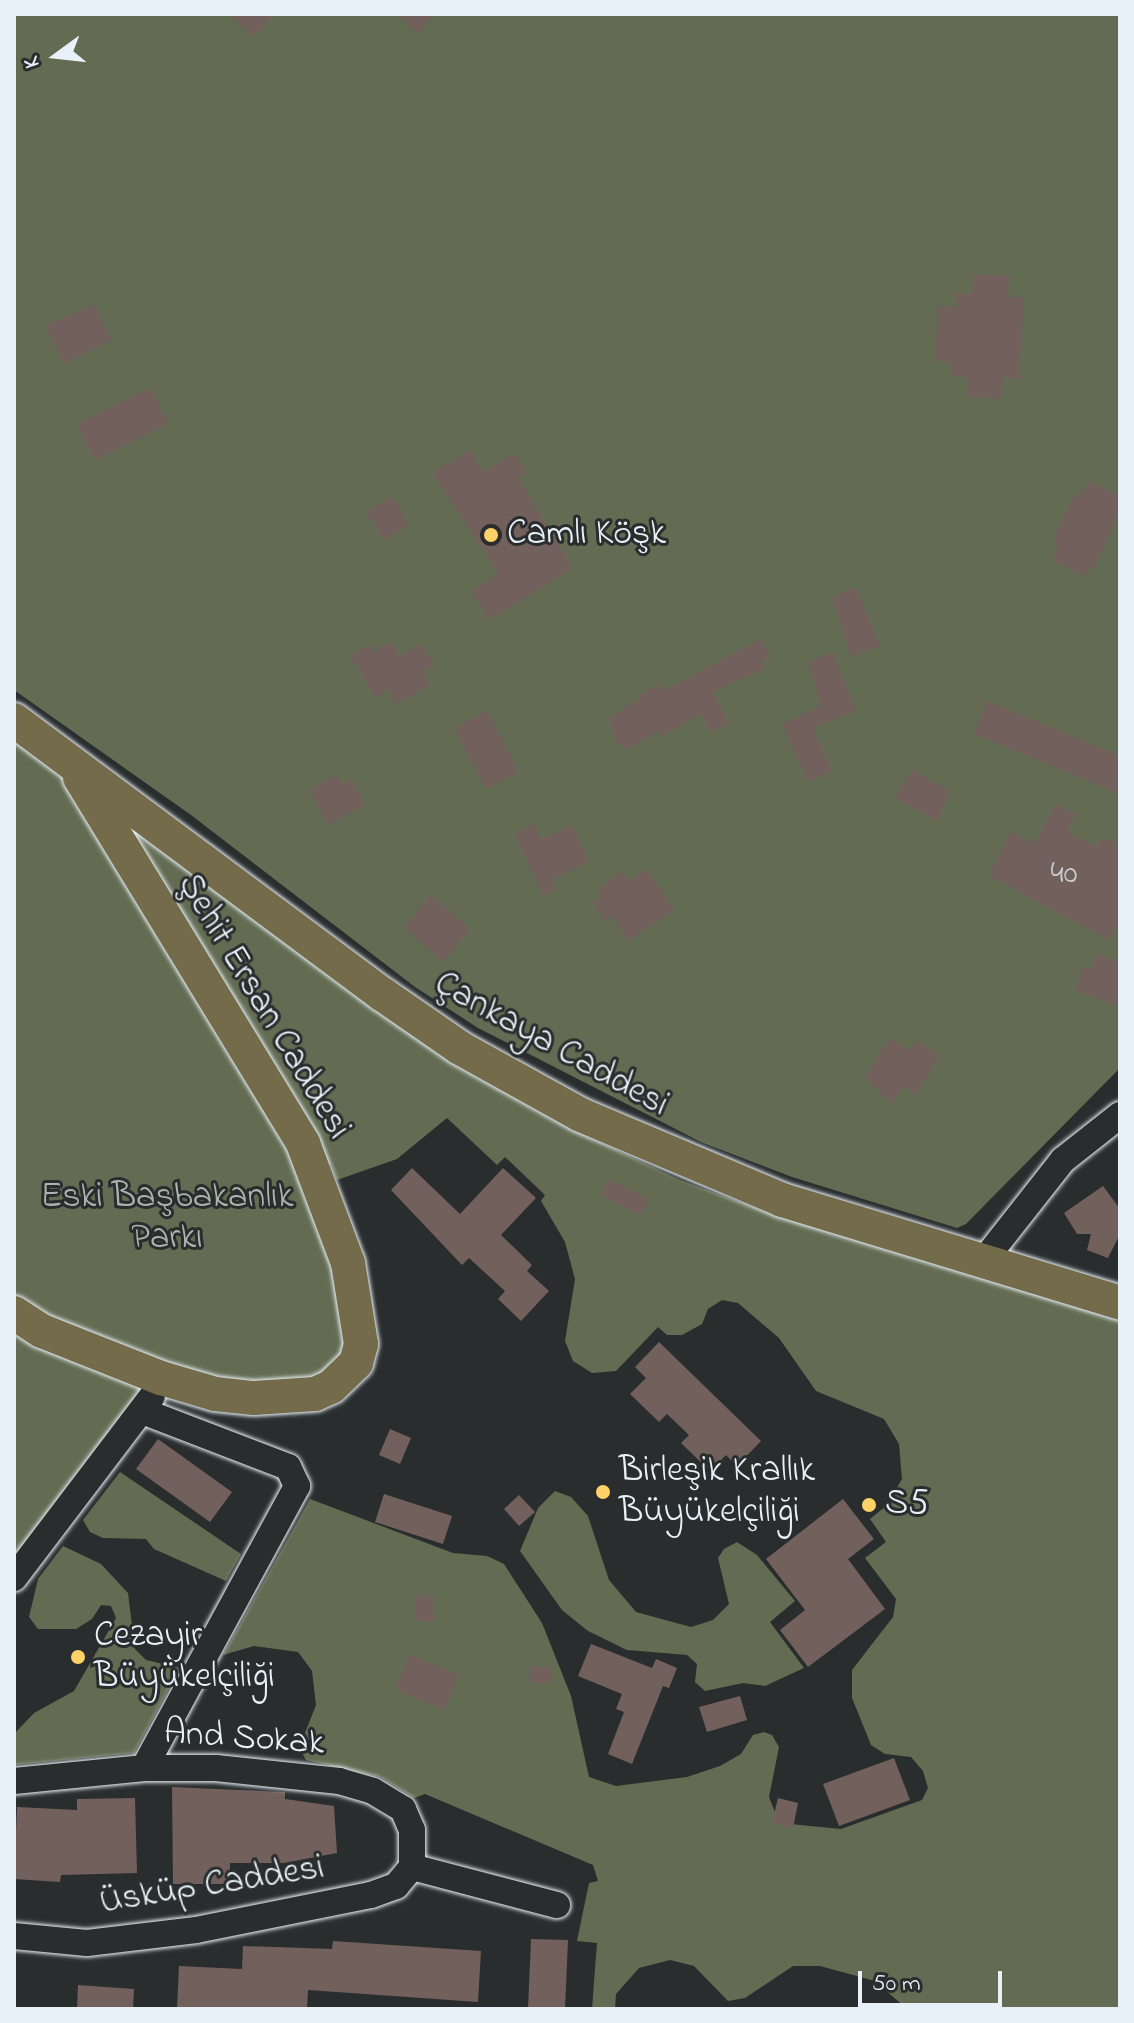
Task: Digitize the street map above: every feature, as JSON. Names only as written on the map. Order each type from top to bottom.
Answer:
[{"type":"main road","name":"Çankaya Caddesi","points":[[14,720],[434,1030],[581,1115],[782,1200],[985,1259],[1120,1303]]},
{"type":"main road","name":"Şehit Ersan Caddesi","points":[[14,1313],[42,1331],[161,1378],[215,1394],[254,1398],[323,1390],[356,1363],[361,1344],[356,1298],[303,1143],[73,765]]},
{"type":"street","points":[[985,1259],[1063,1160],[1120,1115]]},
{"type":"street","points":[[14,1578],[145,1412],[161,1378]]},
{"type":"street","points":[[144,1768],[297,1486],[288,1467],[145,1412]]},
{"type":"street","name":"And Sokak","points":[[14,1781],[144,1768],[308,1776],[373,1791],[403,1809],[412,1830],[412,1867]]},
{"type":"street","points":[[412,1867],[557,1905]]},
{"type":"street","name":"Üsküp Caddesi","points":[[14,1936],[87,1943],[196,1930],[371,1895],[396,1886],[412,1867]]},
{"type":"green space","points":[[14,14],[1120,14],[1120,1068],[966,1224],[957,1228],[792,1177],[701,1142],[478,1028],[415,987],[191,815],[14,690]]},
{"type":"green space","name":"Eski Başbakanlık Parkı","points":[[14,720],[473,1075],[569,1128],[680,1180],[774,1215],[1120,1302],[1120,2009],[907,2009],[875,1981],[820,1966],[793,1966],[745,1998],[728,2001],[694,1966],[670,1960],[639,1968],[616,1994],[615,2009],[592,2009],[597,1943],[577,1941],[589,1883],[598,1881],[593,1865],[425,1794],[414,1798],[380,1777],[306,1760],[299,1748],[316,1705],[312,1671],[298,1652],[254,1646],[223,1655],[310,1499],[453,1553],[487,1556],[504,1564],[542,1623],[571,1696],[589,1777],[616,1786],[687,1777],[720,1766],[741,1754],[753,1735],[764,1732],[772,1735],[779,1747],[769,1797],[776,1815],[790,1824],[841,1829],[922,1800],[928,1788],[923,1771],[911,1757],[885,1754],[871,1745],[852,1698],[852,1670],[893,1617],[896,1599],[865,1558],[886,1542],[870,1519],[886,1506],[902,1479],[899,1444],[884,1419],[816,1391],[779,1338],[738,1303],[722,1300],[708,1309],[702,1324],[682,1335],[667,1335],[658,1327],[616,1371],[592,1373],[573,1361],[565,1341],[575,1279],[565,1242],[541,1201],[545,1195],[505,1157],[497,1165],[447,1118],[397,1159],[337,1180],[331,1164],[314,1171],[359,1321],[331,1387],[161,1378],[14,1578]]},
{"type":"green space","points":[[120,1472],[241,1554],[226,1581],[154,1549],[146,1539],[103,1538],[90,1532],[83,1520]]},
{"type":"green space","points":[[555,1491],[571,1497],[588,1516],[609,1580],[636,1612],[691,1627],[713,1620],[729,1604],[718,1558],[724,1549],[737,1542],[757,1555],[795,1601],[770,1622],[804,1668],[765,1686],[743,1683],[705,1691],[695,1682],[697,1664],[687,1655],[627,1650],[588,1631],[562,1610],[520,1551],[538,1508]]},
{"type":"green space","points":[[63,1546],[101,1564],[128,1593],[135,1649],[146,1660],[180,1668],[134,1753],[14,1765],[14,1734],[34,1713],[74,1691],[116,1618],[111,1606],[101,1605],[92,1619],[76,1629],[38,1629],[29,1617],[38,1579]]},
{"type":"building","points":[[229,14],[275,14],[253,37]]},
{"type":"building","points":[[397,14],[434,14],[417,33]]},
{"type":"building","points":[[973,274],[1009,276],[1008,297],[1024,297],[1019,379],[1003,378],[1002,399],[967,397],[968,377],[951,376],[952,362],[935,361],[938,306],[955,307],[956,293],[972,294]]},
{"type":"building","points":[[94,304],[112,340],[64,363],[45,326]]},
{"type":"building","points":[[151,388],[168,424],[94,460],[77,424]]},
{"type":"building","name":"Camlı Köşk","points":[[470,450],[484,472],[514,453],[527,473],[518,478],[573,568],[489,620],[471,591],[499,574],[432,473]]},
{"type":"building","points":[[1088,481],[1120,496],[1120,510],[1094,569],[1090,567],[1085,576],[1052,561],[1057,550],[1054,538],[1072,498],[1083,492]]},
{"type":"building","points":[[392,496],[409,524],[384,540],[366,512]]},
{"type":"building","points":[[856,587],[880,646],[851,657],[832,597]]},
{"type":"building","points":[[761,639],[770,657],[762,661],[766,668],[713,692],[729,723],[711,733],[701,714],[661,737],[658,731],[626,750],[622,744],[618,746],[608,718],[658,684],[663,691]]},
{"type":"building","points":[[392,642],[399,656],[421,643],[434,665],[423,671],[431,684],[396,704],[388,690],[375,698],[350,655],[369,644],[374,652]]},
{"type":"building","points":[[833,652],[856,711],[813,728],[832,771],[808,782],[782,724],[821,706],[808,662]]},
{"type":"building","points":[[987,701],[1117,755],[1120,794],[974,734]]},
{"type":"building","points":[[487,711],[519,772],[486,789],[454,728]]},
{"type":"building","points":[[912,770],[950,791],[937,821],[894,797]]},
{"type":"building","points":[[337,774],[343,784],[351,779],[365,804],[329,825],[309,790]]},
{"type":"building","points":[[1055,804],[1076,814],[1067,832],[1096,847],[1101,839],[1120,842],[1120,921],[1110,940],[989,876],[1011,831],[1035,844]]},
{"type":"building","points":[[534,824],[541,839],[572,825],[589,862],[552,879],[557,890],[543,896],[514,833]]},
{"type":"building","points":[[646,869],[674,910],[628,941],[612,916],[605,921],[592,903],[602,896],[597,889],[622,872],[628,881]]},
{"type":"building","points":[[431,895],[470,930],[443,961],[404,927]]},
{"type":"building","points":[[1097,954],[1120,962],[1120,1007],[1074,990],[1083,966],[1091,969]]},
{"type":"building","points":[[890,1038],[910,1051],[917,1041],[940,1056],[915,1095],[903,1087],[892,1104],[865,1077]]},
{"type":"building","points":[[412,1168],[460,1214],[503,1168],[536,1198],[501,1235],[532,1265],[527,1271],[549,1291],[521,1321],[498,1299],[505,1291],[469,1258],[462,1265],[391,1190]]},
{"type":"building","points":[[609,1179],[649,1199],[641,1215],[601,1195]]},
{"type":"building","points":[[1103,1186],[1120,1209],[1120,1234],[1108,1258],[1087,1250],[1091,1234],[1077,1234],[1064,1213]]},
{"type":"building","points":[[659,1342],[761,1441],[737,1466],[726,1455],[710,1471],[681,1443],[689,1435],[667,1414],[659,1422],[630,1394],[646,1378],[635,1367]]},
{"type":"building","points":[[390,1429],[411,1438],[400,1464],[379,1455]]},
{"type":"building","points":[[158,1439],[232,1492],[210,1522],[136,1469]]},
{"type":"building","points":[[384,1494],[452,1516],[443,1544],[375,1522]]},
{"type":"building","points":[[519,1495],[535,1512],[519,1526],[504,1509]]},
{"type":"building","points":[[843,1499],[874,1539],[848,1559],[885,1609],[808,1667],[780,1630],[805,1610],[766,1559]]},
{"type":"building","points":[[416,1595],[434,1596],[433,1622],[415,1621]]},
{"type":"building","points":[[591,1644],[652,1668],[656,1659],[677,1668],[669,1688],[663,1686],[632,1764],[608,1754],[624,1712],[616,1709],[622,1694],[578,1676]]},
{"type":"building","points":[[409,1654],[459,1675],[444,1710],[395,1689]]},
{"type":"building","points":[[529,1667],[551,1667],[552,1683],[529,1683]]},
{"type":"building","points":[[740,1696],[747,1720],[707,1732],[699,1707]]},
{"type":"building","points":[[894,1758],[910,1800],[839,1826],[823,1784]]},
{"type":"building","points":[[172,1787],[285,1792],[285,1799],[334,1806],[337,1853],[284,1863],[230,1863],[230,1884],[173,1884]]},
{"type":"building","points":[[135,1798],[137,1873],[61,1875],[60,1882],[14,1879],[17,1807],[77,1810],[77,1799]]},
{"type":"building","points":[[778,1798],[798,1803],[793,1828],[772,1823]]},
{"type":"building","points":[[531,1939],[568,1940],[565,2009],[528,2009]]},
{"type":"building","points":[[333,1941],[481,1951],[478,2002],[308,1990],[307,2009],[177,2009],[179,1966],[242,1969],[243,1946],[332,1949]]},
{"type":"building","points":[[78,1985],[134,1989],[133,2009],[77,2009]]},
{"type":"place","name":"Camlı Köşk","points":[[491,535]]},
{"type":"place","name":"Birleşik Krallık Büyükelçiliği","points":[[603,1492]]},
{"type":"place","name":"S5","points":[[869,1505]]},
{"type":"place","name":"Cezayir Büyükelçiliği","points":[[78,1657]]}]
